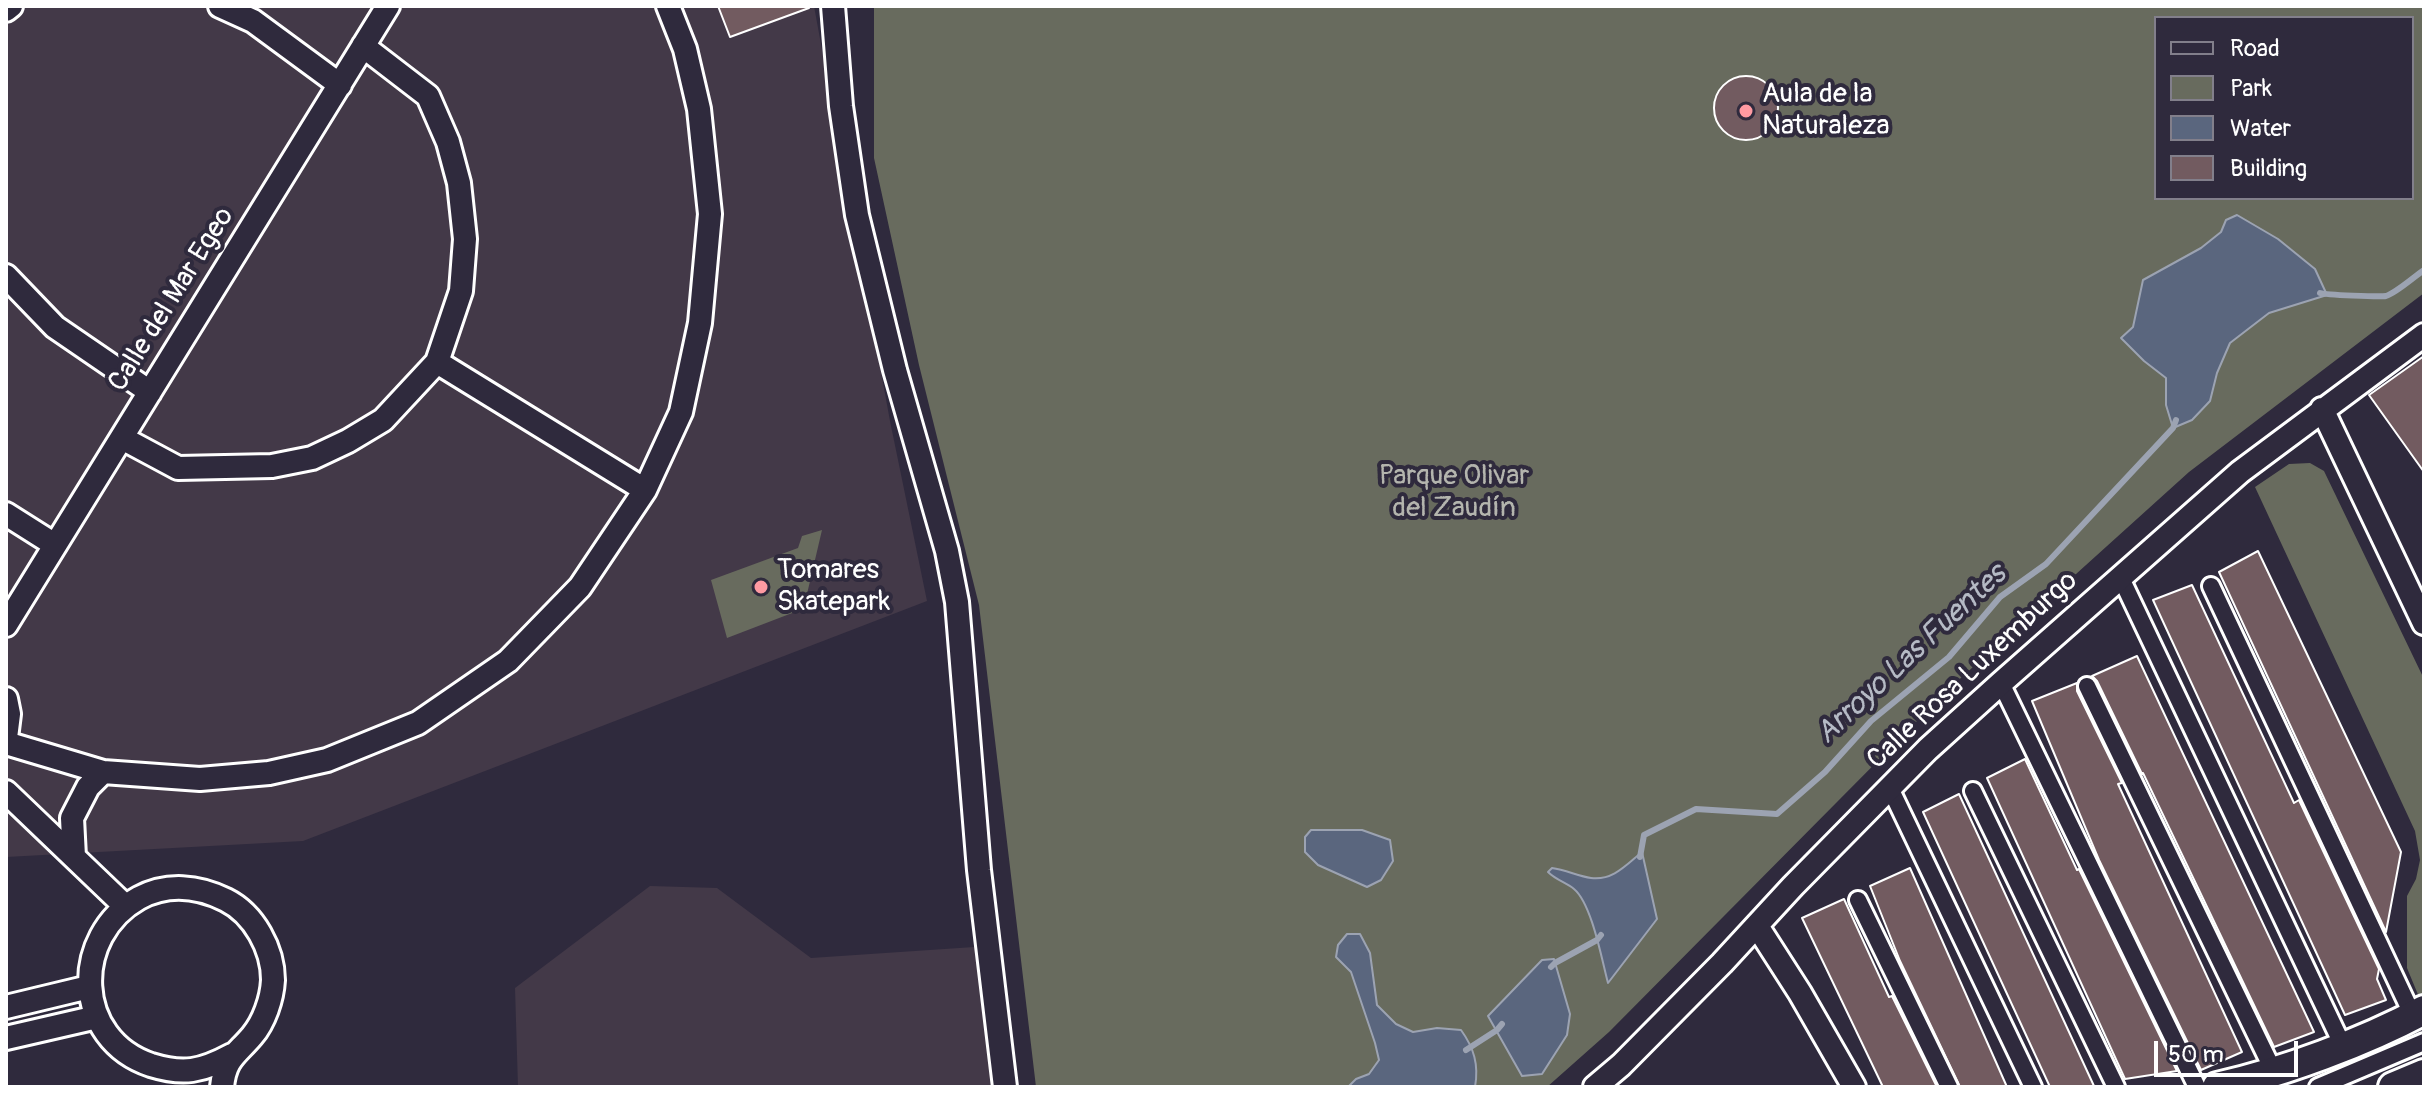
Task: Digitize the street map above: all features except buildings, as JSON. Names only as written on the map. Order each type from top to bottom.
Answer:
[{"type":"street","points":[[6,10],[11,6]]},
{"type":"street","points":[[220,6],[253,21],[340,85]]},
{"type":"street","name":"Calle del Mar Egeo","points":[[6,625],[388,6]]},
{"type":"street","points":[[6,699],[9,714],[6,740],[103,772],[200,779],[269,773],[327,760],[418,723],[508,661],[580,587],[645,490],[681,412],[700,323],[710,214],[699,109],[685,49],[668,6]]},
{"type":"street","points":[[833,6],[841,106],[857,215],[895,370],[947,551],[957,602],[979,870],[1005,1087]]},
{"type":"street","points":[[122,438],[178,468],[272,466],[312,458],[383,420],[437,362],[461,291],[465,239],[459,183],[448,142],[428,96],[363,46]]},
{"type":"street","points":[[6,276],[55,327],[150,392]]},
{"type":"street","name":"Calle Rosa Luxemburgo","points":[[1595,1087],[1621,1065],[1928,749],[2230,480],[2424,335]]},
{"type":"street","points":[[437,362],[645,490]]},
{"type":"street","points":[[2322,409],[2424,623]]},
{"type":"street","points":[[6,514],[55,545]]},
{"type":"street","points":[[2120,576],[2343,1046]]},
{"type":"street","points":[[2211,586],[2418,1013],[2274,1072],[2217,1087]]},
{"type":"street","points":[[2001,683],[2197,1087]]},
{"type":"street","points":[[2087,686],[2274,1072]]},
{"type":"street","points":[[74,857],[72,818],[88,787],[103,772]]},
{"type":"street","points":[[1890,788],[2033,1087]]},
{"type":"street","points":[[1973,791],[2116,1087]]},
{"type":"street","points":[[6,792],[125,906]]},
{"type":"street","points":[[180,887],[209,891],[235,904],[255,925],[268,951],[273,980],[267,1009],[253,1035],[232,1055],[173,1078],[138,1060],[114,1042],[97,1017],[89,987],[92,956],[104,929],[125,906],[151,892],[180,887]]},
{"type":"street","points":[[1858,900],[1949,1087]]},
{"type":"street","points":[[1757,926],[1854,1087]]},
{"type":"street","points":[[6,1007],[89,987]]},
{"type":"street","points":[[6,1038],[97,1017]]},
{"type":"street","points":[[2318,1087],[2424,1042]]},
{"type":"street","points":[[222,1087],[232,1055]]},
{"type":"street","points":[[2393,1087],[2424,1074]]},
{"type":"shaded area","points":[[6,6],[814,6],[890,421],[927,601],[303,841],[6,857]]},
{"type":"shaded area","points":[[650,886],[717,888],[811,958],[989,946],[1005,1087],[518,1087],[515,988]]},
{"type":"green space","name":"Parque Olivar del Zaudín","points":[[874,6],[2424,6],[2424,293],[2189,472],[1952,686],[1609,1032],[1547,1087],[1036,1087],[979,605],[919,365],[874,158]]},
{"type":"green space","points":[[2310,463],[2324,471],[2424,679],[2424,994],[2419,997],[2407,968],[2407,896],[2416,879],[2420,860],[2415,831],[2255,487],[2289,464]]},
{"type":"green space","name":"Tomares Skatepark","points":[[822,530],[807,594],[800,610],[727,638],[711,580],[798,548],[802,536]]},
{"type":"water","points":[[2237,215],[2278,239],[2315,269],[2327,295],[2269,313],[2230,343],[2217,373],[2210,401],[2192,420],[2173,428],[2166,405],[2166,378],[2121,338],[2133,327],[2143,280],[2201,248],[2221,232],[2226,220]]},
{"type":"water","points":[[1311,830],[1362,830],[1390,840],[1393,861],[1381,880],[1367,887],[1318,865],[1305,852],[1305,837]]},
{"type":"water","points":[[1642,852],[1657,919],[1608,983],[1586,907],[1574,889],[1548,872],[1552,868],[1591,878],[1606,877],[1619,871]]},
{"type":"water","points":[[1347,934],[1360,934],[1370,953],[1377,1005],[1396,1024],[1413,1032],[1437,1028],[1461,1030],[1474,1057],[1475,1087],[1348,1087],[1356,1079],[1369,1074],[1379,1060],[1351,972],[1336,957],[1338,945]]},
{"type":"water","points":[[1554,959],[1570,1014],[1567,1035],[1542,1074],[1522,1076],[1488,1016],[1542,960]]},
{"type":"waterway","name":"Arroyo Las Fuentes","points":[[2320,293],[2386,296],[2424,270]]},
{"type":"waterway","name":"Arroyo Las Fuentes","points":[[1640,857],[1644,835],[1696,809],[1777,814],[1825,772],[1871,721],[1949,657],[2000,597],[2046,564],[2173,428],[2176,420]]},
{"type":"waterway","name":"Arroyo Las Fuentes","points":[[1551,967],[1601,935]]},
{"type":"waterway","name":"Arroyo Las Fuentes","points":[[1466,1050],[1502,1024]]},
{"type":"place","name":"Aula de la Naturaleza","points":[[1746,111]]},
{"type":"place","name":"Tomares Skatepark","points":[[761,587]]}]
